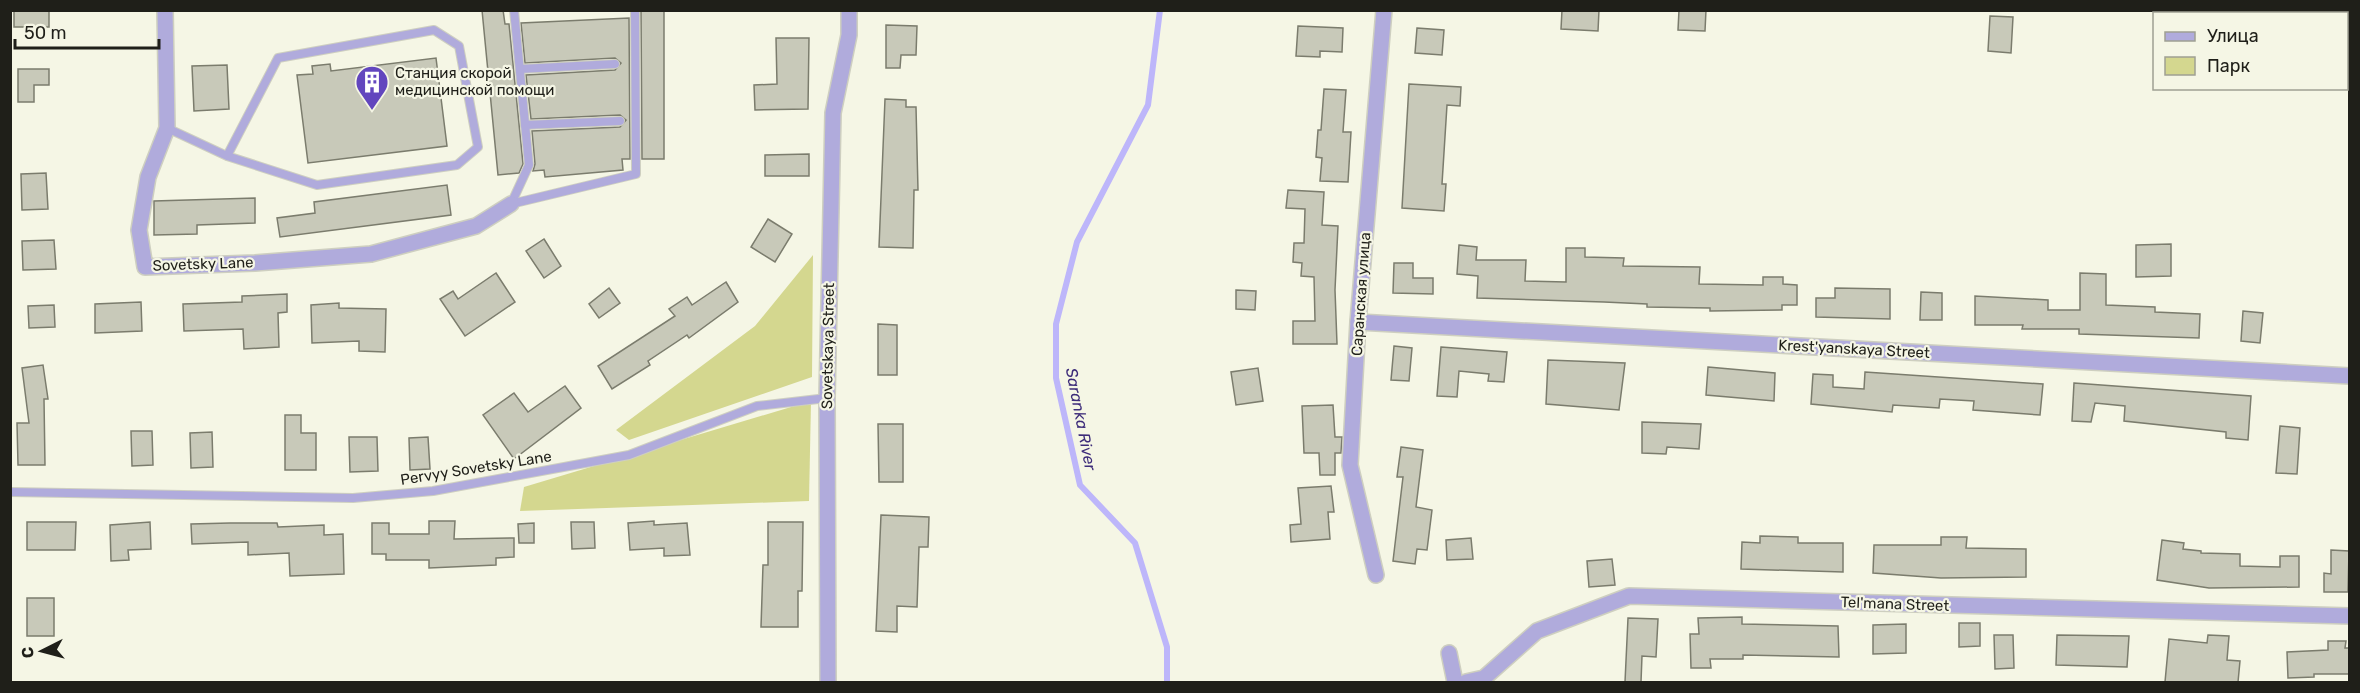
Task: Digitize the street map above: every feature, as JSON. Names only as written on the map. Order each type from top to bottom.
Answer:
[{"type":"street","name":"Sovetsky Lane","points":[[165,10],[167,128],[148,177],[138,230],[145,267],[255,263],[371,254],[476,226],[511,204]]},
{"type":"street","name":"Sovetskaya Street","points":[[828,682],[827,398],[833,112],[849,34],[849,10]]},
{"type":"street","name":"Саранская улица","points":[[1376,575],[1350,465],[1358,322],[1384,10]]},
{"type":"street","name":"Krest'yanskaya Street","points":[[1358,322],[2349,376]]},
{"type":"street","name":"Tel'mana Street","points":[[1466,682],[1484,678],[1537,631],[1629,596],[2349,616]]},
{"type":"street","points":[[1449,653],[1455,682]]},
{"type":"lane","points":[[511,204],[529,165],[514,10]]},
{"type":"lane","points":[[511,204],[636,174],[635,10]]},
{"type":"lane","points":[[167,128],[227,156],[317,185],[457,165],[478,147],[459,46],[434,30],[278,58],[227,156]]},
{"type":"lane","points":[[520,69],[615,64]]},
{"type":"lane","points":[[525,125],[620,121]]},
{"type":"lane","name":"Pervyy Sovetsky Lane","points":[[10,492],[353,498],[434,492],[628,455],[757,406],[827,398]]},
{"type":"green space","points":[[813,255],[812,377],[629,440],[616,430],[755,326]]},
{"type":"green space","points":[[811,401],[809,501],[520,511],[524,487]]},
{"type":"building","points":[[14,10],[49,10],[49,27],[14,27]]},
{"type":"building","points":[[482,10],[503,10],[505,24],[509,24],[523,164],[519,173],[498,175]]},
{"type":"building","points":[[641,10],[664,10],[664,159],[642,159]]},
{"type":"building","points":[[1562,10],[1599,10],[1598,31],[1561,29]]},
{"type":"building","points":[[1679,10],[1706,10],[1705,31],[1678,30]]},
{"type":"building","points":[[1990,16],[2013,17],[2011,53],[1988,51]]},
{"type":"building","points":[[629,18],[630,159],[622,159],[623,170],[545,177],[544,170],[533,171],[535,164],[532,131],[620,127],[626,120],[620,115],[531,119],[526,75],[615,70],[621,63],[615,58],[525,63],[521,23]]},
{"type":"building","points":[[886,25],[917,26],[916,55],[901,55],[900,68],[886,68]]},
{"type":"building","points":[[1298,26],[1343,28],[1342,52],[1320,51],[1320,57],[1296,56]]},
{"type":"building","points":[[1417,28],[1444,30],[1442,55],[1415,53]]},
{"type":"building","points":[[776,38],[809,38],[808,109],[755,110],[754,85],[777,84]]},
{"type":"building","name":"Станция скорой медицинской помощи","points":[[436,58],[447,146],[308,163],[297,75],[313,74],[312,66],[330,64],[331,71]]},
{"type":"building","points":[[227,65],[229,109],[194,111],[192,66]]},
{"type":"building","points":[[18,69],[49,69],[49,85],[34,85],[34,102],[18,102]]},
{"type":"building","points":[[1409,84],[1461,87],[1460,106],[1447,105],[1442,184],[1446,184],[1444,211],[1402,208]]},
{"type":"building","points":[[1324,89],[1346,90],[1343,132],[1351,132],[1348,182],[1320,181],[1322,158],[1316,157],[1318,130],[1321,130]]},
{"type":"building","points":[[885,99],[906,100],[906,107],[916,107],[918,190],[914,190],[913,248],[879,247]]},
{"type":"building","points":[[809,154],[809,176],[765,176],[765,155]]},
{"type":"building","points":[[46,173],[48,209],[22,210],[21,174]]},
{"type":"building","points":[[447,185],[451,215],[280,237],[277,218],[315,213],[314,202]]},
{"type":"building","points":[[1288,190],[1324,192],[1322,225],[1338,226],[1335,290],[1337,344],[1293,344],[1293,321],[1315,321],[1314,277],[1301,276],[1302,263],[1293,262],[1294,243],[1304,243],[1305,209],[1286,208]]},
{"type":"building","points":[[255,198],[255,223],[197,225],[197,234],[154,235],[154,201]]},
{"type":"building","points":[[768,219],[792,234],[775,262],[751,247]]},
{"type":"building","points":[[544,239],[561,266],[544,278],[526,251]]},
{"type":"building","points":[[54,240],[56,269],[23,270],[22,241]]},
{"type":"building","points":[[2171,244],[2171,276],[2136,277],[2136,245]]},
{"type":"building","points":[[1459,245],[1477,247],[1476,260],[1526,260],[1525,281],[1566,282],[1566,248],[1585,248],[1585,257],[1624,258],[1623,266],[1700,267],[1699,284],[1763,285],[1763,277],[1783,277],[1783,284],[1797,285],[1797,305],[1782,305],[1782,310],[1710,311],[1710,308],[1647,307],[1647,304],[1477,298],[1478,276],[1457,274]]},
{"type":"building","points":[[1394,263],[1413,263],[1413,278],[1433,278],[1433,294],[1393,293]]},
{"type":"building","points":[[496,273],[515,302],[465,336],[440,299],[453,291],[458,299]]},
{"type":"building","points":[[2080,273],[2106,274],[2106,305],[2155,307],[2155,312],[2200,314],[2199,338],[2079,334],[2079,329],[2022,329],[2023,325],[1975,325],[1975,296],[2048,300],[2048,310],[2080,310]]},
{"type":"building","points":[[726,282],[738,302],[689,338],[687,335],[648,361],[650,365],[612,389],[598,366],[675,316],[669,309],[687,297],[692,305]]},
{"type":"building","points":[[609,288],[620,303],[599,318],[589,304]]},
{"type":"building","points":[[1835,288],[1890,289],[1890,319],[1816,317],[1816,298],[1835,298]]},
{"type":"building","points":[[1236,290],[1256,291],[1255,310],[1236,309]]},
{"type":"building","points":[[1921,292],[1942,293],[1942,320],[1920,320]]},
{"type":"building","points":[[287,294],[287,312],[278,313],[279,347],[244,349],[243,329],[184,331],[183,304],[242,302],[242,296]]},
{"type":"building","points":[[141,302],[142,331],[95,333],[95,304]]},
{"type":"building","points":[[339,303],[339,308],[386,309],[385,352],[359,351],[359,341],[312,343],[311,305]]},
{"type":"building","points":[[54,305],[55,327],[29,328],[28,306]]},
{"type":"building","points":[[2243,311],[2263,313],[2260,343],[2241,341]]},
{"type":"building","points":[[878,324],[897,325],[897,375],[878,375]]},
{"type":"building","points":[[1394,346],[1412,348],[1409,381],[1391,380]]},
{"type":"building","points":[[1441,347],[1507,352],[1504,382],[1488,381],[1489,374],[1459,371],[1457,397],[1437,396]]},
{"type":"building","points":[[1548,360],[1625,363],[1619,410],[1546,404]]},
{"type":"building","points":[[43,365],[48,399],[44,399],[45,465],[18,465],[17,423],[29,423],[22,368]]},
{"type":"building","points":[[1708,367],[1775,373],[1774,401],[1706,395]]},
{"type":"building","points":[[1258,368],[1263,401],[1236,405],[1231,372]]},
{"type":"building","points":[[1865,372],[2043,384],[2040,415],[1973,410],[1974,401],[1940,399],[1939,408],[1893,405],[1892,412],[1811,404],[1813,374],[1833,375],[1833,387],[1864,389]]},
{"type":"building","points":[[2074,383],[2251,396],[2248,440],[2226,438],[2226,432],[2124,421],[2125,406],[2095,403],[2091,422],[2072,421]]},
{"type":"building","points":[[565,386],[581,408],[514,459],[483,415],[514,393],[528,412]]},
{"type":"building","points":[[1333,405],[1335,437],[1342,437],[1341,453],[1335,453],[1335,475],[1320,475],[1319,453],[1304,453],[1302,406]]},
{"type":"building","points":[[285,415],[301,415],[301,433],[316,433],[316,470],[285,470]]},
{"type":"building","points":[[1642,422],[1701,424],[1699,449],[1667,447],[1666,454],[1642,453]]},
{"type":"building","points":[[878,424],[903,424],[903,482],[879,482]]},
{"type":"building","points":[[2280,426],[2300,428],[2297,474],[2276,473]]},
{"type":"building","points":[[131,431],[152,431],[153,465],[132,466]]},
{"type":"building","points":[[212,432],[213,467],[191,468],[190,433]]},
{"type":"building","points":[[349,437],[377,437],[378,471],[350,472]]},
{"type":"building","points":[[428,437],[430,469],[410,470],[409,438]]},
{"type":"building","points":[[1401,447],[1423,450],[1416,507],[1432,510],[1427,550],[1417,549],[1415,564],[1393,561],[1403,477],[1397,477]]},
{"type":"building","points":[[1331,486],[1334,512],[1328,512],[1330,539],[1291,542],[1290,525],[1301,524],[1298,488]]},
{"type":"building","points":[[881,515],[929,517],[928,547],[919,547],[917,607],[897,606],[897,632],[876,631]]},
{"type":"building","points":[[429,521],[455,521],[454,539],[514,538],[514,557],[496,558],[496,565],[429,568],[429,560],[386,560],[386,554],[372,554],[372,523],[389,523],[389,534],[429,534]]},
{"type":"building","points":[[654,521],[654,525],[687,523],[690,555],[664,556],[664,548],[630,550],[628,523]]},
{"type":"building","points":[[27,522],[76,522],[75,550],[27,550]]},
{"type":"building","points":[[150,522],[151,549],[128,550],[129,560],[111,561],[110,525]]},
{"type":"building","points":[[571,522],[594,522],[595,548],[572,549]]},
{"type":"building","points":[[768,522],[803,522],[802,591],[798,591],[798,627],[761,627],[763,565],[768,565]]},
{"type":"building","points":[[277,523],[278,527],[324,525],[324,535],[343,534],[344,574],[290,576],[289,553],[248,555],[248,542],[192,544],[191,524]]},
{"type":"building","points":[[534,523],[534,543],[519,543],[518,524]]},
{"type":"building","points":[[1760,536],[1798,537],[1798,543],[1843,543],[1843,572],[1741,569],[1742,542],[1760,543]]},
{"type":"building","points":[[1941,537],[1967,537],[1966,548],[2026,549],[2026,577],[1941,578],[1873,573],[1874,545],[1941,545]]},
{"type":"building","points":[[1471,538],[1473,559],[1447,560],[1446,540]]},
{"type":"building","points":[[2162,540],[2184,543],[2183,549],[2201,551],[2201,553],[2240,554],[2240,566],[2280,567],[2280,556],[2299,556],[2299,587],[2209,588],[2157,580]]},
{"type":"building","points":[[2331,550],[2349,551],[2348,592],[2324,592],[2324,573],[2331,574]]},
{"type":"building","points":[[1612,559],[1615,585],[1589,587],[1587,561]]},
{"type":"building","points":[[27,598],[54,598],[54,636],[27,636]]},
{"type":"building","points":[[1742,617],[1742,624],[1838,626],[1839,657],[1743,655],[1743,659],[1710,659],[1711,668],[1691,668],[1690,634],[1699,634],[1698,618]]},
{"type":"building","points":[[1628,618],[1658,619],[1656,657],[1642,656],[1641,682],[1625,682]]},
{"type":"building","points":[[1959,623],[1980,623],[1980,646],[1959,647]]},
{"type":"building","points":[[1906,624],[1906,653],[1873,654],[1873,625]]},
{"type":"building","points":[[1994,635],[2013,635],[2014,668],[1995,669]]},
{"type":"building","points":[[2057,635],[2129,636],[2127,667],[2056,665]]},
{"type":"building","points":[[2208,635],[2229,636],[2227,660],[2240,661],[2238,682],[2165,682],[2169,639],[2207,643]]},
{"type":"building","points":[[2328,641],[2346,641],[2345,648],[2349,648],[2349,674],[2314,674],[2314,677],[2288,678],[2287,652],[2328,650]]},
{"type":"waterway","name":"Saranka River","points":[[1160,10],[1148,105],[1077,242],[1056,324],[1056,378],[1080,485],[1135,543],[1167,647],[1167,682]]},
{"type":"place","name":"Станция скорой медицинской помощи","points":[[372,111]]}]
